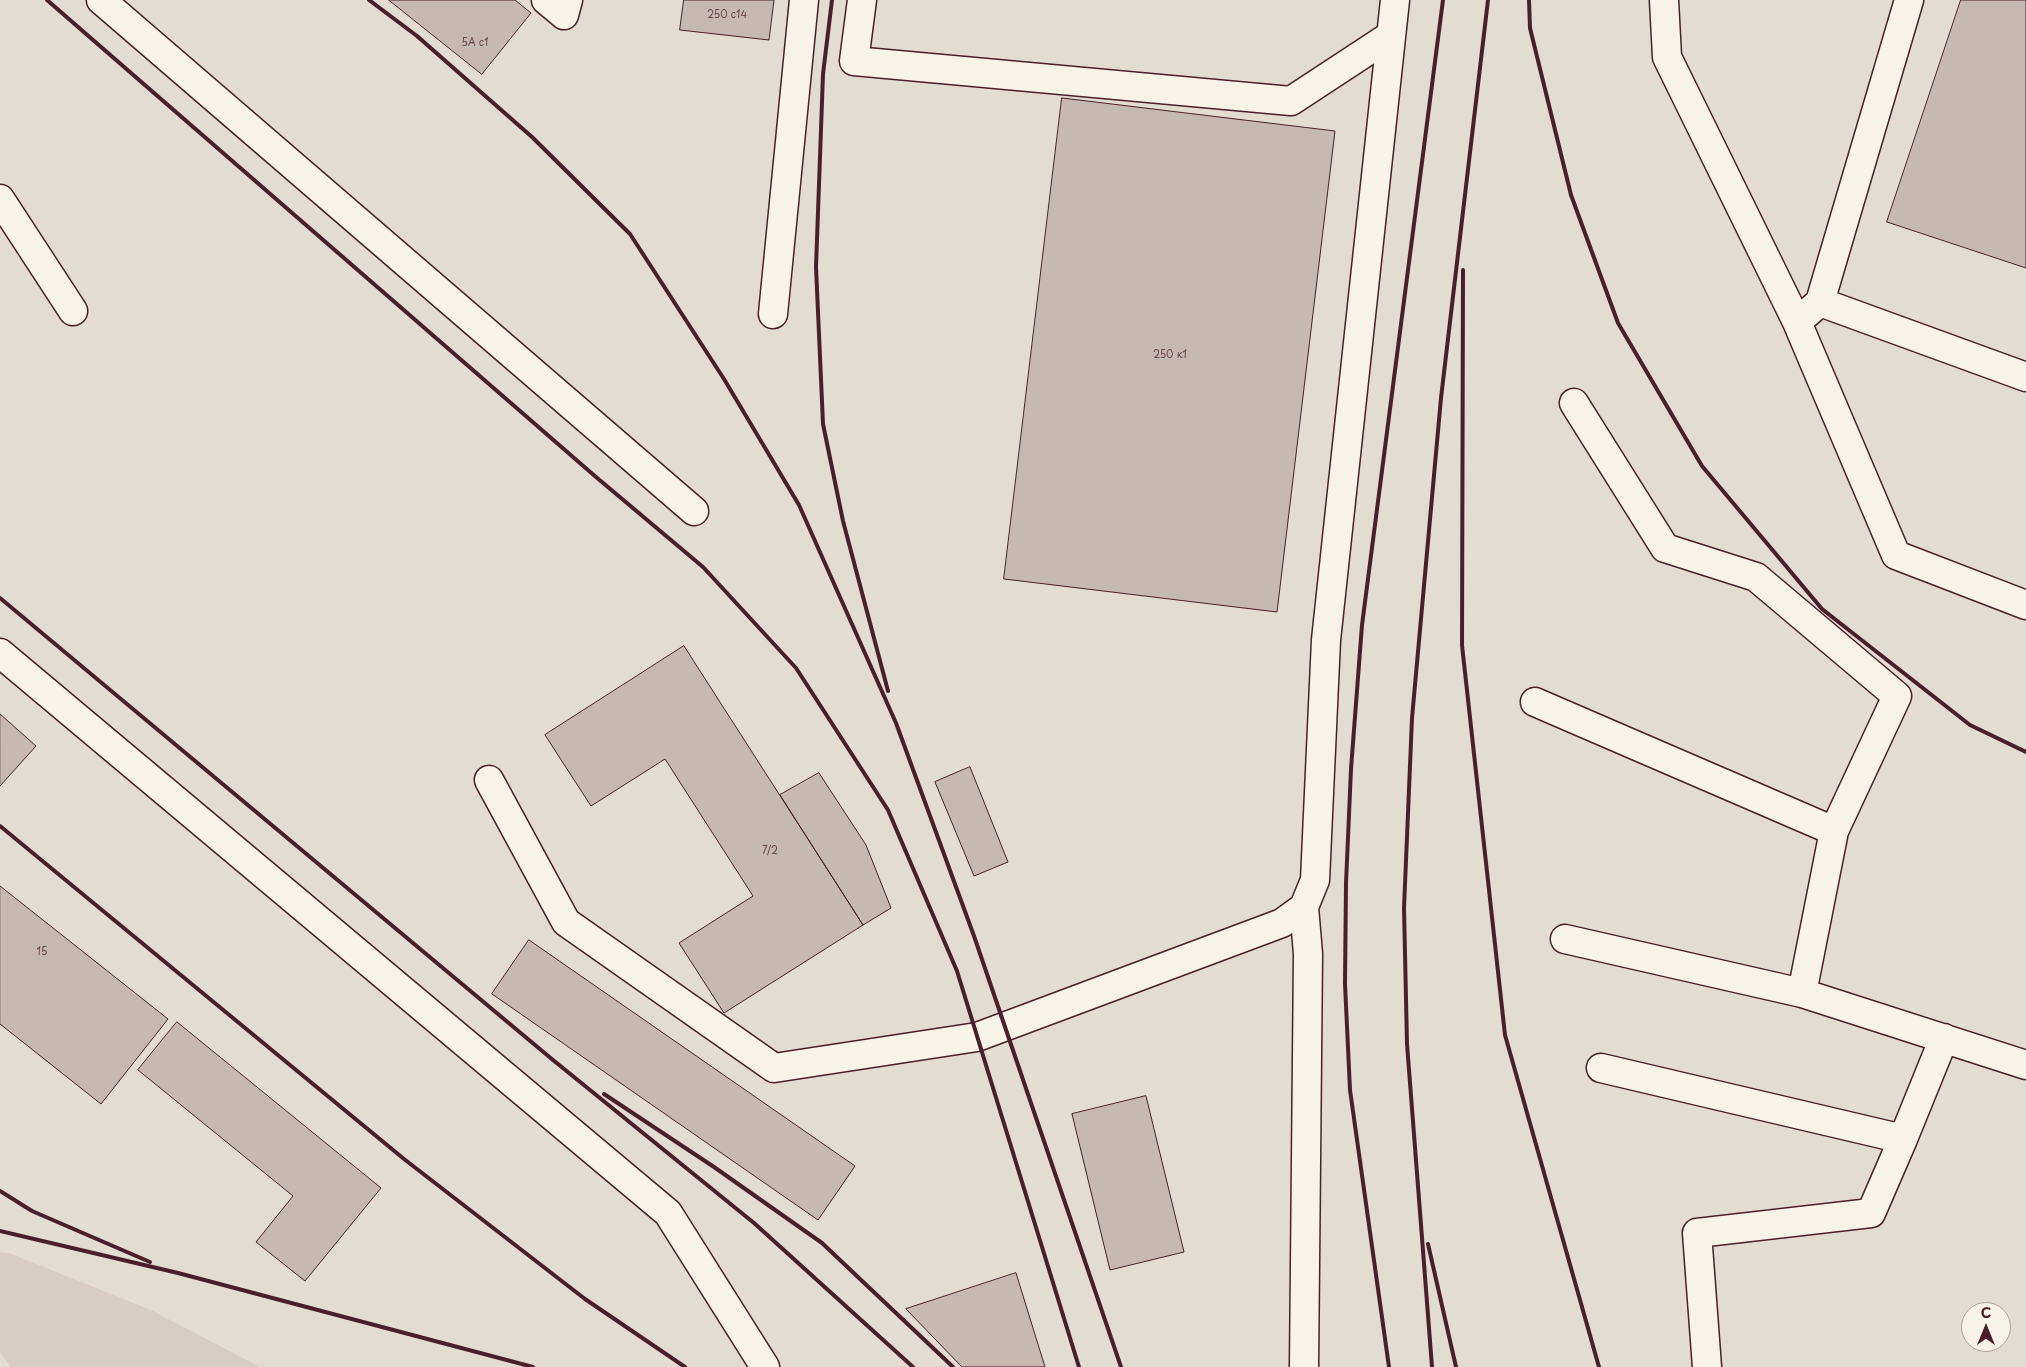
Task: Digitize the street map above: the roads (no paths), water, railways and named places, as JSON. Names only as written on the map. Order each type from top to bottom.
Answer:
[{"type":"street","points":[[101,0],[694,511]]},
{"type":"street","points":[[546,0],[564,15],[568,0]]},
{"type":"street","points":[[773,314],[804,0]]},
{"type":"street","points":[[862,0],[854,61],[1291,101],[1390,36]]},
{"type":"street","points":[[1304,1367],[1308,954],[1304,907],[1315,880],[1326,640],[1395,0]]},
{"type":"street","points":[[1664,0],[1667,57],[1797,322],[1896,555],[2026,605]]},
{"type":"street","points":[[1797,322],[1820,302],[1909,0]]},
{"type":"street","points":[[0,199],[73,311]]},
{"type":"street","points":[[1820,302],[2026,377]]},
{"type":"street","points":[[1574,403],[1665,548],[1756,577],[1897,696],[1834,831],[1802,993]]},
{"type":"street","points":[[0,653],[668,1213],[765,1367]]},
{"type":"street","points":[[1535,702],[1834,831]]},
{"type":"street","points":[[489,780],[566,922],[774,1068],[950,1042],[977,1036],[1282,923],[1304,907]]},
{"type":"street","points":[[1565,939],[1802,993],[2026,1065]]},
{"type":"street","points":[[1708,1367],[1696,1234],[1871,1213],[1944,1038]]},
{"type":"street","points":[[1601,1068],[1903,1139]]},
{"type":"railway","points":[[47,0],[596,477],[703,567],[796,668],[888,810],[957,971],[1079,1367]]},
{"type":"railway","points":[[369,0],[417,36],[532,137],[630,234],[724,379],[799,505],[896,723],[974,936],[1121,1367]]},
{"type":"railway","points":[[832,0],[823,74],[816,267],[823,424],[843,521],[888,691]]},
{"type":"railway","points":[[1389,1367],[1350,1090],[1345,984],[1346,883],[1351,769],[1362,625],[1443,0]]},
{"type":"railway","points":[[1432,1367],[1407,1044],[1404,908],[1412,718],[1441,398],[1488,0]]},
{"type":"railway","points":[[1529,0],[1530,28],[1571,195],[1618,323],[1702,466],[1822,609],[1970,725],[2026,752]]},
{"type":"railway","points":[[1463,270],[1462,645],[1505,1035],[1599,1367]]},
{"type":"railway","points":[[0,598],[553,1060],[754,1223],[913,1367]]},
{"type":"railway","points":[[0,826],[404,1159],[585,1299],[685,1367]]},
{"type":"railway","points":[[604,1094],[714,1167],[822,1243],[953,1367]]},
{"type":"railway","points":[[0,1191],[32,1211],[150,1262]]},
{"type":"railway","points":[[0,1231],[178,1273],[533,1367]]},
{"type":"railway","points":[[1428,1244],[1456,1367]]}]
